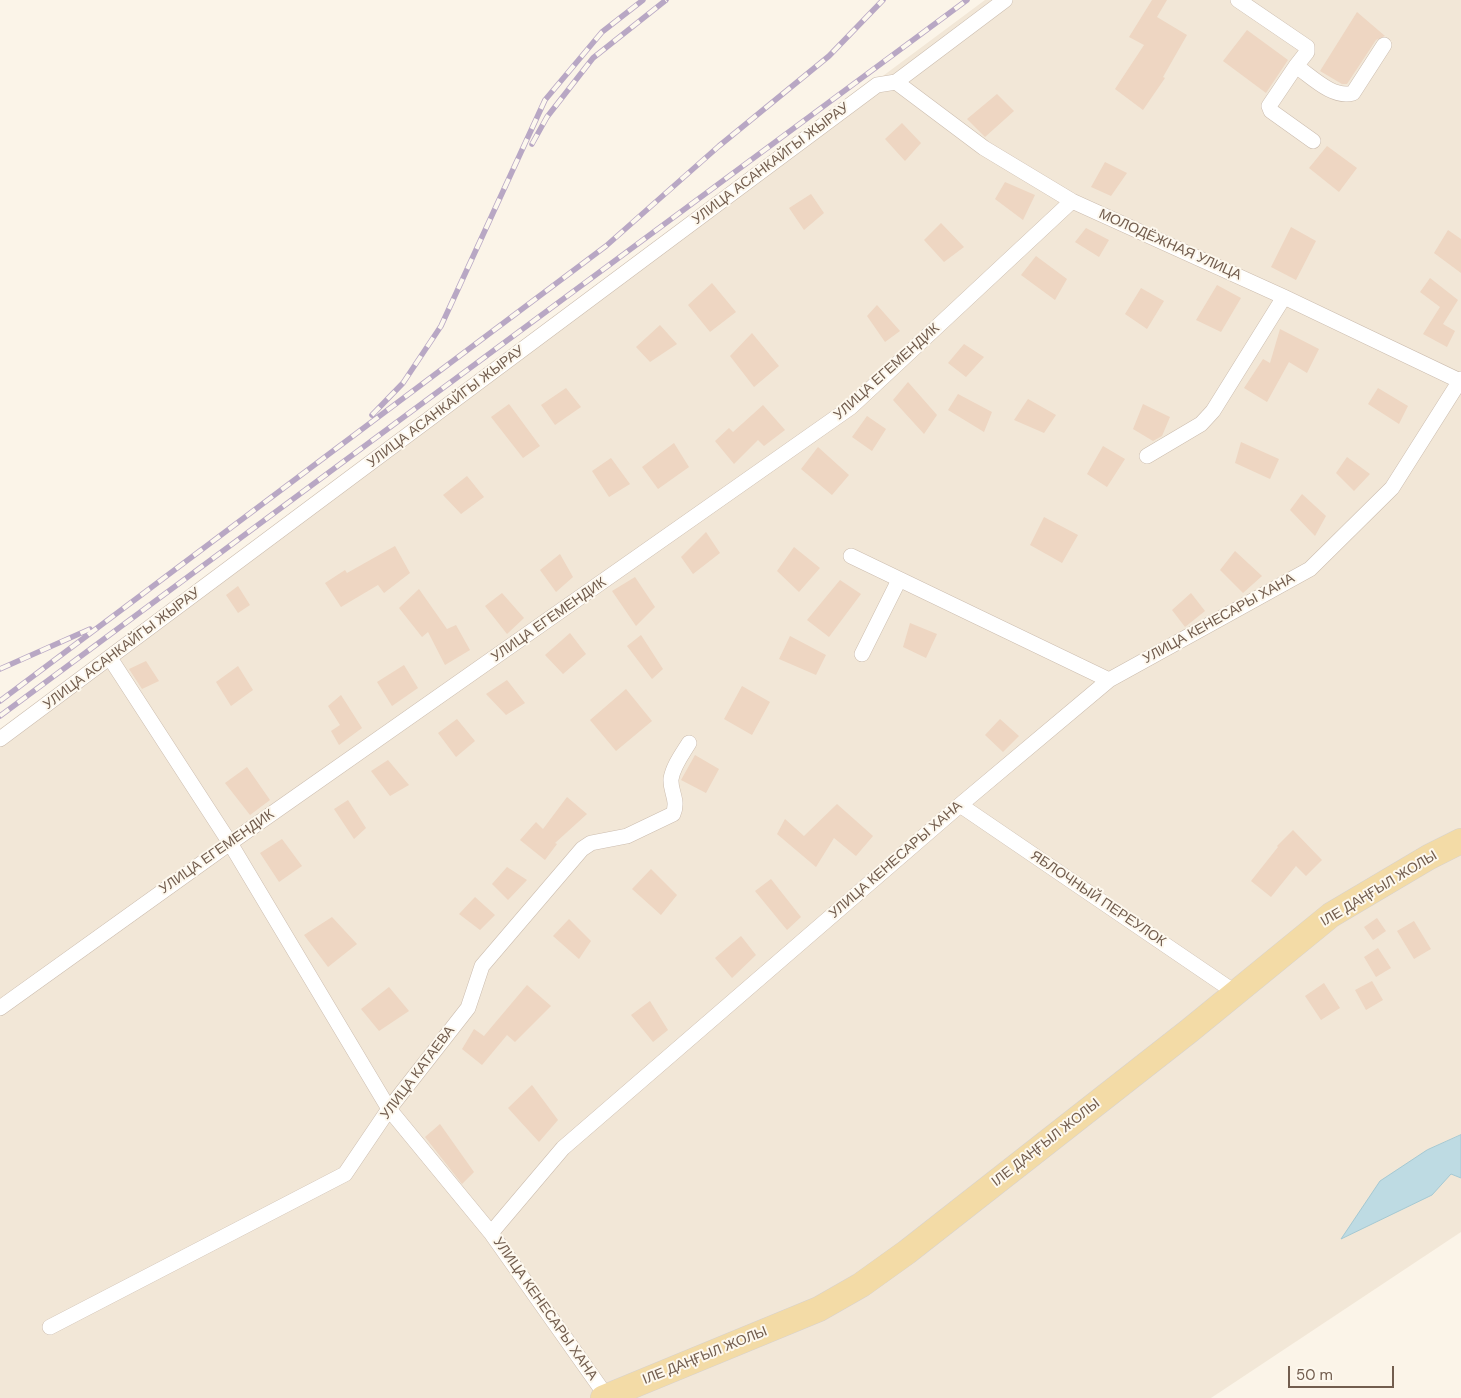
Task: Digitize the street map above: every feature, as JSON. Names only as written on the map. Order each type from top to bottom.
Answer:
[{"type":"main road","name":"ІЛЕ ДАҢҒЫЛ ЖОЛЫ","points":[[605,1397],[819,1309],[861,1285],[915,1246],[1236,993],[1331,915],[1429,857],[1461,841]]},
{"type":"street","points":[[896,82],[1005,0]]},
{"type":"street","points":[[1238,0],[1307,47],[1307,52],[1269,106],[1271,111],[1313,141]]},
{"type":"street","points":[[1296,66],[1333,91],[1344,95],[1353,93],[1384,45]]},
{"type":"street","name":"МОЛОДЁЖНАЯ УЛИЦА","points":[[896,82],[984,148],[1072,201],[1461,380]]},
{"type":"street","name":"УЛИЦА АСАНКАЙГЫ ЖЫРАУ","points":[[0,740],[876,86],[896,82]]},
{"type":"street","name":"УЛИЦА ЕГЕМЕНДИК","points":[[0,1008],[230,843],[851,408],[1072,201]]},
{"type":"street","points":[[1147,456],[1201,424],[1213,411],[1284,297]]},
{"type":"street","name":"УЛИЦА КЕНЕСАРЫ ХАНА","points":[[605,1397],[491,1233],[563,1148],[960,805],[1109,680],[1310,568],[1392,488],[1461,380]]},
{"type":"street","points":[[850,556],[1109,680]]},
{"type":"street","points":[[862,654],[899,580]]},
{"type":"street","points":[[110,658],[230,843],[389,1109],[491,1233]]},
{"type":"street","name":"УЛИЦА КАТАЕВА","points":[[50,1327],[345,1174],[389,1109],[468,1008],[482,966],[582,849],[591,843],[627,836],[673,814],[677,806],[671,780],[674,769],[689,742]]},
{"type":"street","name":"ЯБЛОЧНЫЙ ПЕРЕУЛОК","points":[[960,805],[1236,993]]},
{"type":"shaded area","points":[[985,0],[1461,0],[1461,1232],[1211,1398],[0,1398],[0,733]]},
{"type":"water","points":[[1461,1135],[1461,1178],[1451,1174],[1432,1195],[1341,1239],[1380,1181],[1427,1150]]},
{"type":"building","points":[[1152,0],[1167,0],[1157,17],[1187,35],[1163,77],[1165,78],[1143,110],[1115,89],[1144,45],[1129,37]]},
{"type":"building","points":[[1357,12],[1385,36],[1376,40],[1347,84],[1342,84],[1320,71]]},
{"type":"building","points":[[1247,30],[1288,60],[1266,93],[1223,61]]},
{"type":"building","points":[[997,94],[1014,111],[985,137],[967,119]]},
{"type":"building","points":[[902,123],[921,143],[905,161],[885,139]]},
{"type":"building","points":[[1327,146],[1357,168],[1339,192],[1309,168]]},
{"type":"building","points":[[1105,162],[1127,173],[1111,196],[1091,187]]},
{"type":"building","points":[[1005,182],[1035,195],[1023,220],[995,199]]},
{"type":"building","points":[[811,194],[824,213],[804,230],[789,208]]},
{"type":"building","points":[[941,223],[964,247],[944,262],[924,240]]},
{"type":"building","points":[[1291,227],[1316,241],[1296,280],[1271,267]]},
{"type":"building","points":[[1086,228],[1109,240],[1099,257],[1075,242]]},
{"type":"building","points":[[1448,230],[1461,239],[1461,273],[1434,253]]},
{"type":"building","points":[[1036,256],[1067,279],[1055,300],[1021,275]]},
{"type":"building","points":[[1430,278],[1458,300],[1443,324],[1455,331],[1447,347],[1423,334],[1440,307],[1420,292]]},
{"type":"building","points":[[712,283],[736,312],[710,332],[688,305]]},
{"type":"building","points":[[1217,285],[1241,298],[1221,332],[1196,320]]},
{"type":"building","points":[[1141,288],[1164,301],[1147,329],[1125,314]]},
{"type":"building","points":[[877,305],[900,331],[885,342],[867,316]]},
{"type":"building","points":[[660,325],[677,344],[650,362],[636,347]]},
{"type":"building","points":[[1280,329],[1319,349],[1307,373],[1289,362],[1267,402],[1244,388],[1263,359],[1270,363]]},
{"type":"building","points":[[752,333],[779,366],[754,387],[730,356]]},
{"type":"building","points":[[964,344],[984,357],[966,377],[948,363]]},
{"type":"building","points":[[908,382],[937,415],[924,434],[893,400]]},
{"type":"building","points":[[566,388],[581,407],[555,425],[541,405]]},
{"type":"building","points":[[1378,388],[1408,406],[1399,424],[1368,404]]},
{"type":"building","points":[[958,394],[992,412],[984,432],[948,410]]},
{"type":"building","points":[[1028,399],[1056,415],[1044,433],[1014,420]]},
{"type":"building","points":[[509,404],[540,446],[523,458],[491,417]]},
{"type":"building","points":[[1143,404],[1170,417],[1162,436],[1153,441],[1133,429]]},
{"type":"building","points":[[763,405],[785,430],[764,446],[758,440],[734,464],[715,441],[729,428],[733,432]]},
{"type":"building","points":[[867,416],[886,429],[872,451],[852,437]]},
{"type":"building","points":[[1241,442],[1279,459],[1270,479],[1235,463]]},
{"type":"building","points":[[674,443],[689,467],[658,489],[642,467]]},
{"type":"building","points":[[1103,446],[1125,459],[1107,487],[1087,474]]},
{"type":"building","points":[[818,447],[849,475],[832,495],[801,469]]},
{"type":"building","points":[[1347,457],[1370,474],[1354,491],[1336,473]]},
{"type":"building","points":[[611,458],[630,484],[609,497],[592,471]]},
{"type":"building","points":[[467,476],[484,497],[461,514],[443,495]]},
{"type":"building","points":[[1302,494],[1326,516],[1315,536],[1290,510]]},
{"type":"building","points":[[1044,517],[1078,535],[1062,563],[1030,545]]},
{"type":"building","points":[[706,532],[720,553],[693,574],[681,557]]},
{"type":"building","points":[[395,546],[410,573],[384,593],[378,585],[341,607],[325,583],[345,570],[347,573]]},
{"type":"building","points":[[794,547],[820,568],[799,592],[777,571]]},
{"type":"building","points":[[1235,551],[1262,576],[1243,593],[1220,570]]},
{"type":"building","points":[[560,554],[573,577],[556,592],[540,570]]},
{"type":"building","points":[[635,577],[655,607],[636,626],[612,591]]},
{"type":"building","points":[[840,580],[861,594],[829,637],[807,620]]},
{"type":"building","points":[[238,586],[250,605],[238,613],[226,595]]},
{"type":"building","points":[[419,589],[447,629],[456,625],[470,650],[445,665],[428,632],[422,637],[399,608]]},
{"type":"building","points":[[502,593],[524,618],[507,634],[485,606]]},
{"type":"building","points":[[1191,593],[1205,611],[1185,627],[1172,610]]},
{"type":"building","points":[[910,623],[937,634],[926,658],[903,647]]},
{"type":"building","points":[[570,633],[586,654],[563,674],[545,655]]},
{"type":"building","points":[[641,635],[663,669],[652,679],[627,646]]},
{"type":"building","points":[[790,636],[826,655],[816,675],[779,659]]},
{"type":"building","points":[[146,661],[159,681],[142,689],[129,669]]},
{"type":"building","points":[[404,665],[418,688],[392,706],[377,682]]},
{"type":"building","points":[[238,666],[253,690],[231,706],[216,682]]},
{"type":"building","points":[[507,680],[525,703],[506,715],[486,694]]},
{"type":"building","points":[[742,686],[770,702],[752,735],[724,719]]},
{"type":"building","points":[[626,689],[652,721],[616,751],[590,720]]},
{"type":"building","points":[[341,695],[362,728],[339,745],[331,731],[340,725],[328,706]]},
{"type":"building","points":[[457,719],[475,741],[456,757],[438,733]]},
{"type":"building","points":[[1000,719],[1019,736],[1003,752],[985,735]]},
{"type":"building","points":[[695,755],[719,769],[706,793],[681,780]]},
{"type":"building","points":[[388,760],[409,785],[390,796],[371,771]]},
{"type":"building","points":[[247,767],[270,800],[250,815],[225,783]]},
{"type":"building","points":[[567,797],[587,814],[555,843],[557,844],[545,860],[520,840],[536,822],[543,829]]},
{"type":"building","points":[[348,800],[366,828],[354,839],[334,809]]},
{"type":"building","points":[[837,804],[873,836],[856,856],[834,838],[816,867],[777,834],[785,819],[804,836]]},
{"type":"building","points":[[1293,830],[1322,860],[1306,876],[1296,866],[1271,897],[1251,881],[1277,846]]},
{"type":"building","points":[[282,839],[302,866],[279,882],[260,853]]},
{"type":"building","points":[[507,867],[527,880],[508,900],[492,884]]},
{"type":"building","points":[[651,869],[677,895],[661,915],[632,889]]},
{"type":"building","points":[[771,879],[801,917],[787,930],[755,891]]},
{"type":"building","points":[[475,897],[495,915],[480,930],[459,914]]},
{"type":"building","points":[[332,917],[357,944],[328,967],[304,935]]},
{"type":"building","points":[[1377,918],[1386,931],[1373,940],[1364,927]]},
{"type":"building","points":[[569,919],[591,941],[579,959],[553,936]]},
{"type":"building","points":[[1414,921],[1431,949],[1414,959],[1397,931]]},
{"type":"building","points":[[741,936],[756,955],[732,978],[715,958]]},
{"type":"building","points":[[1378,948],[1391,968],[1376,977],[1364,957]]},
{"type":"building","points":[[1372,981],[1383,1000],[1366,1010],[1355,990]]},
{"type":"building","points":[[1324,983],[1340,1008],[1321,1020],[1305,996]]},
{"type":"building","points":[[527,985],[551,1006],[515,1042],[507,1035],[482,1065],[462,1049],[474,1029],[484,1036]]},
{"type":"building","points":[[389,987],[409,1011],[379,1031],[361,1009]]},
{"type":"building","points":[[650,1001],[668,1030],[653,1042],[631,1015]]},
{"type":"building","points":[[532,1085],[558,1120],[539,1142],[508,1108]]},
{"type":"building","points":[[440,1124],[474,1172],[462,1184],[425,1137]]},
{"type":"railway","points":[[372,415],[403,383],[441,326],[545,100],[602,32],[643,0]]},
{"type":"railway","points":[[532,144],[547,117],[593,58],[666,0]]},
{"type":"railway","points":[[0,701],[606,246],[719,146],[829,56],[883,0]]},
{"type":"railway","points":[[0,716],[967,0]]},
{"type":"railway","points":[[0,669],[90,629]]}]
